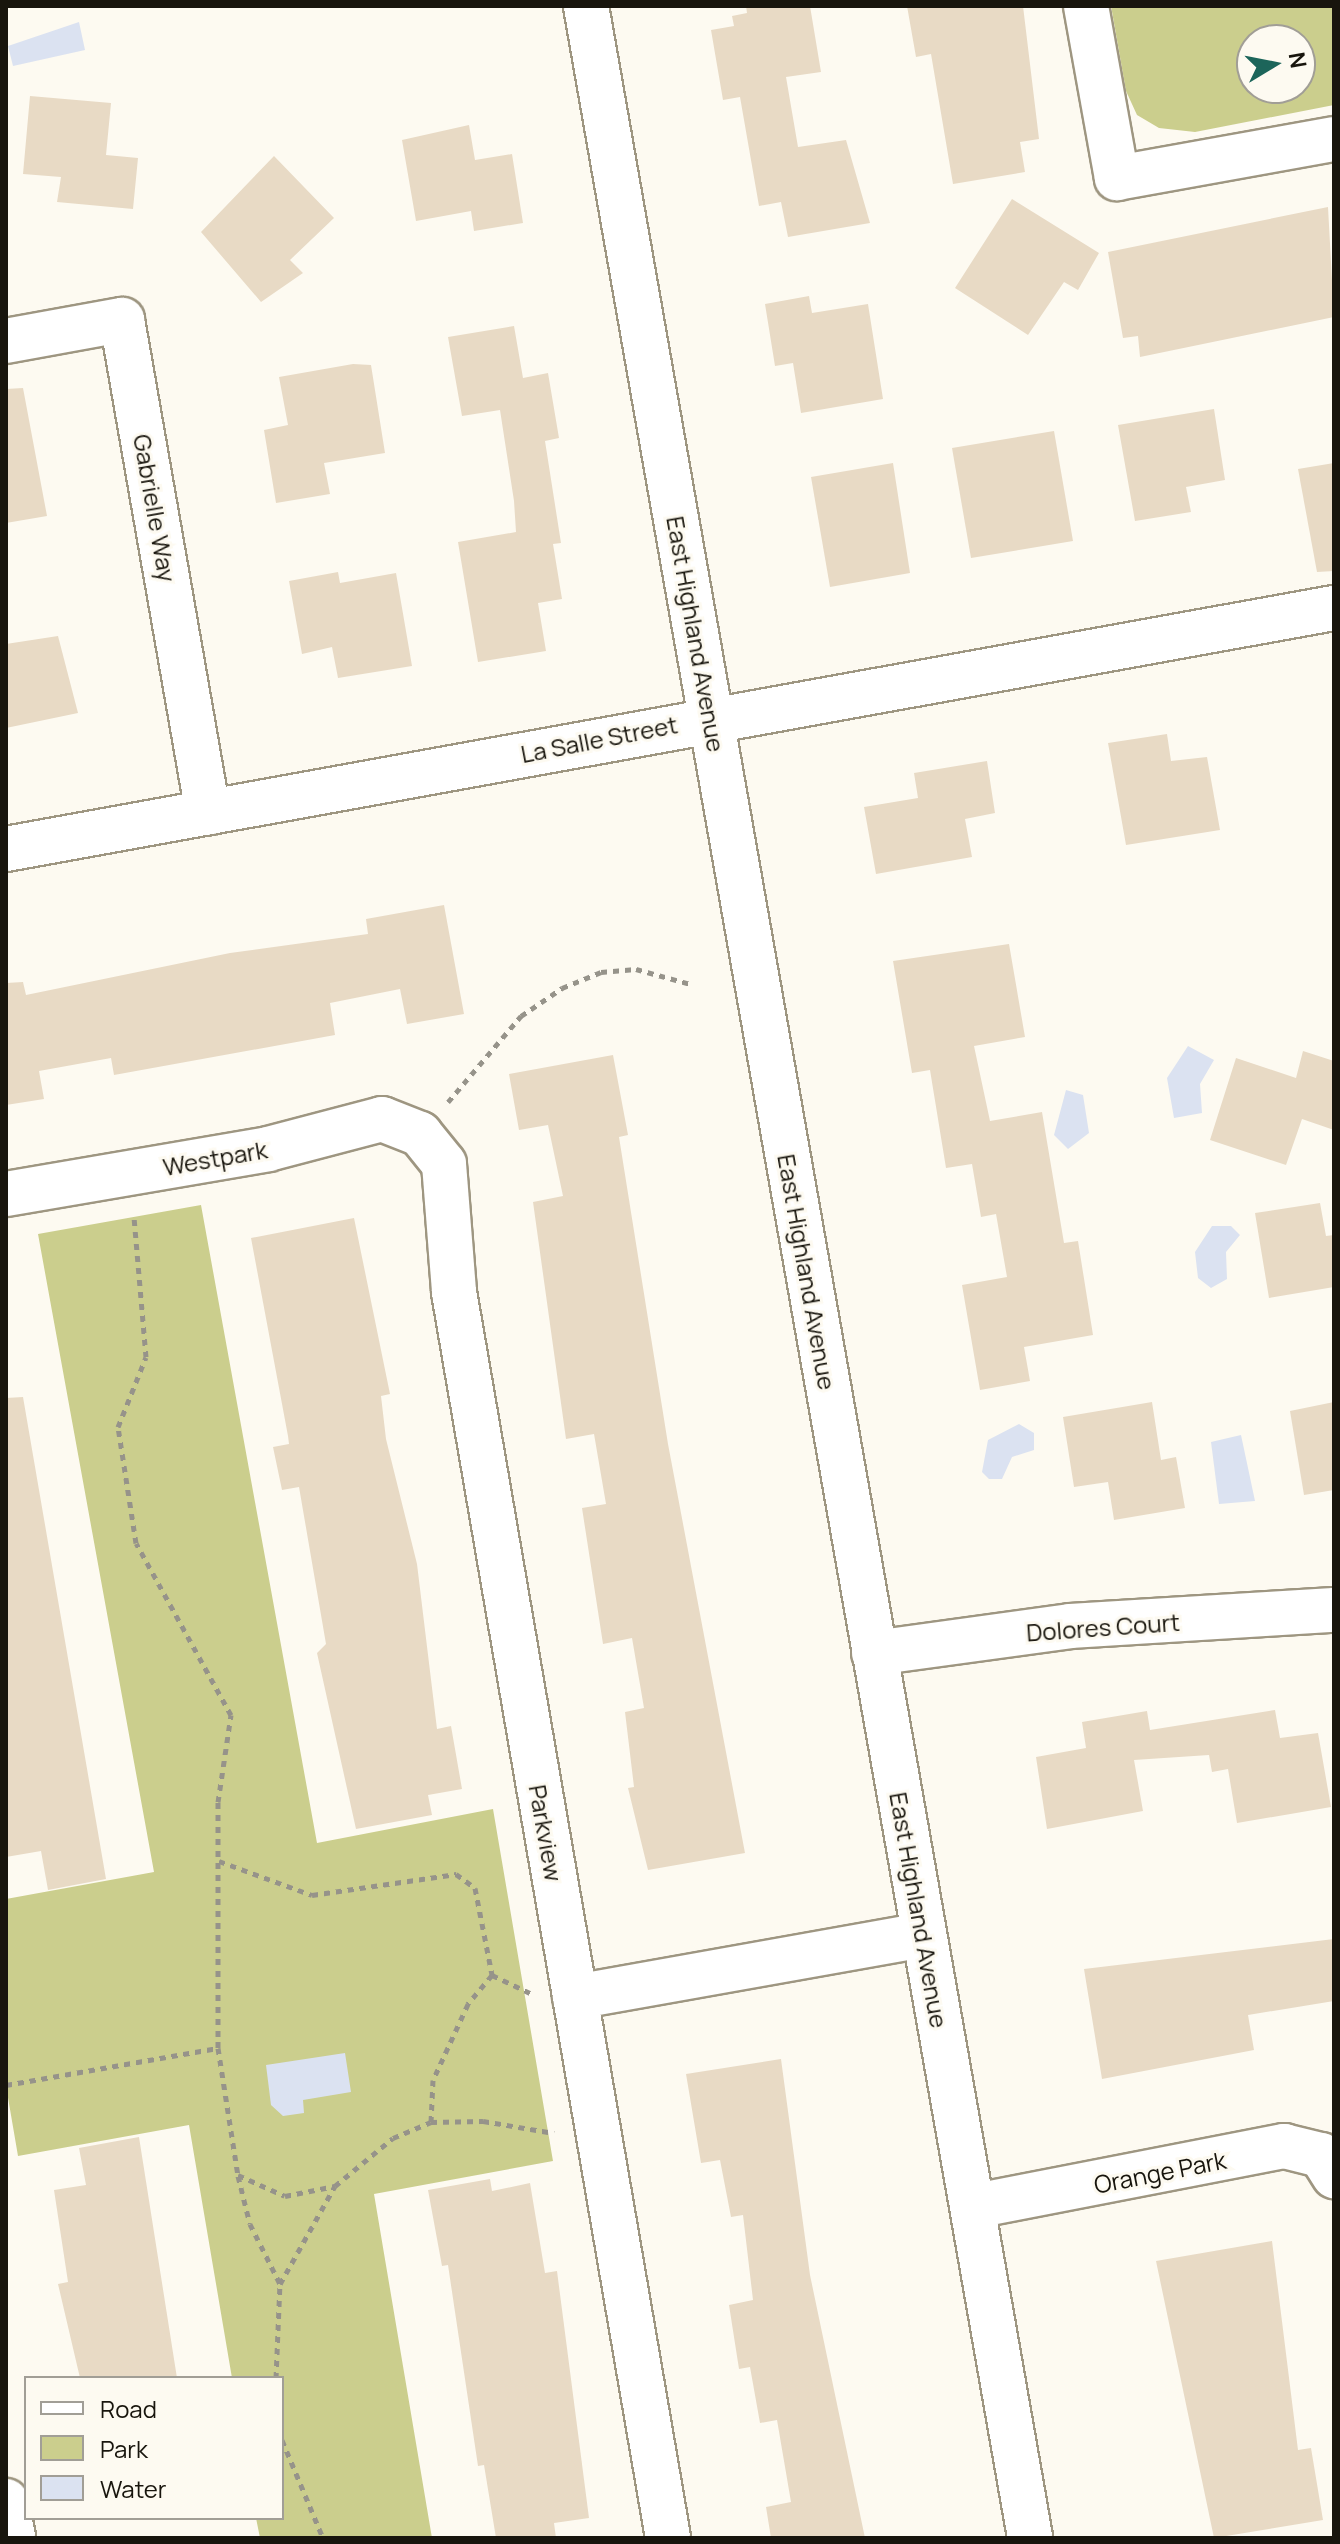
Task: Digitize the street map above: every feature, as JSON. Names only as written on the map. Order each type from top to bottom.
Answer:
[{"type":"street","name":"East Highland Avenue","points":[[586,6],[923,1935],[975,2206],[1030,2538]]},
{"type":"street","points":[[1086,6],[1117,178],[1334,139]]},
{"type":"street","name":"Gabrielle Way","points":[[6,341],[122,320],[208,813]]},
{"type":"street","name":"La Salle Street","points":[[6,849],[710,718],[1334,608]]},
{"type":"street","name":"Westpark","points":[[6,1194],[268,1149],[382,1119],[420,1134]]},
{"type":"street","name":"Parkview","points":[[420,1134],[444,1164],[454,1292],[668,2538]]},
{"type":"street","name":"Dolores Court","points":[[874,1653],[1070,1626],[1334,1610]]},
{"type":"street","points":[[575,1997],[923,1935]]},
{"type":"street","name":"Orange Park","points":[[975,2206],[1284,2146],[1321,2155],[1334,2176]]},
{"type":"street","points":[[6,2501],[13,2538]]},
{"type":"path","points":[[420,1134],[521,1016],[562,988],[601,972],[636,969],[691,984]]},
{"type":"path","points":[[134,1216],[146,1357],[118,1427],[136,1543],[231,1715],[219,1861],[218,2048],[238,2175],[250,2224],[280,2284]]},
{"type":"path","points":[[219,1861],[312,1895],[456,1874],[475,1888],[492,1975],[468,2004],[433,2080],[431,2122]]},
{"type":"path","points":[[6,2085],[218,2048]]},
{"type":"path","points":[[276,2376],[280,2284],[335,2186],[393,2138],[431,2122],[506,2123],[554,2133]]},
{"type":"path","points":[[238,2175],[285,2196],[335,2186]]},
{"type":"path","points":[[284,2445],[323,2538]]},
{"type":"green space","points":[[1111,6],[1334,6],[1334,105],[1195,132],[1159,128],[1137,115],[1126,91]]},
{"type":"green space","points":[[201,1205],[317,1843],[493,1809],[553,2161],[374,2194],[432,2538],[260,2538],[256,2520],[284,2520],[284,2376],[232,2376],[189,2125],[18,2156],[6,2086],[6,1899],[154,1872],[38,1234]]},
{"type":"water","points":[[79,22],[85,50],[13,66],[8,46]]},
{"type":"water","points":[[1188,1046],[1214,1060],[1200,1084],[1202,1113],[1174,1118],[1167,1078]]},
{"type":"water","points":[[1066,1090],[1083,1095],[1089,1133],[1068,1149],[1054,1135]]},
{"type":"water","points":[[1212,1226],[1231,1226],[1240,1235],[1226,1252],[1227,1279],[1211,1288],[1198,1278],[1195,1252]]},
{"type":"water","points":[[1019,1424],[1034,1433],[1034,1450],[1012,1457],[1002,1479],[989,1479],[982,1472],[988,1440]]},
{"type":"water","points":[[1241,1435],[1255,1501],[1219,1504],[1211,1442]]},
{"type":"water","points":[[345,2053],[351,2092],[303,2100],[304,2113],[283,2116],[271,2105],[266,2065]]},
{"type":"building","points":[[746,6],[810,6],[821,72],[786,77],[798,147],[846,140],[870,223],[788,237],[781,202],[759,206],[740,97],[723,100],[711,30],[734,26],[732,16],[747,13]]},
{"type":"building","points":[[907,6],[1023,6],[1039,139],[1020,142],[1025,172],[953,184],[931,54],[916,57]]},
{"type":"building","points":[[30,96],[111,103],[106,155],[138,158],[133,209],[57,202],[61,177],[23,174]]},
{"type":"building","points":[[469,125],[475,160],[512,154],[523,223],[474,231],[471,211],[416,221],[402,140]]},
{"type":"building","points":[[274,156],[334,218],[290,260],[303,273],[261,302],[201,232]]},
{"type":"building","points":[[1012,199],[1099,253],[1078,290],[1064,282],[1028,335],[955,288]]},
{"type":"building","points":[[1328,207],[1334,317],[1140,357],[1138,336],[1123,338],[1108,252]]},
{"type":"building","points":[[809,296],[812,313],[868,304],[883,399],[801,413],[793,363],[775,366],[765,304]]},
{"type":"building","points":[[514,326],[523,378],[548,373],[559,438],[545,441],[561,543],[553,544],[562,599],[538,603],[546,651],[478,662],[458,542],[516,532],[514,501],[500,410],[462,416],[448,337]]},
{"type":"building","points":[[353,364],[371,365],[385,453],[324,463],[330,494],[276,503],[264,430],[288,425],[279,377]]},
{"type":"building","points":[[23,388],[47,516],[6,523],[6,389]]},
{"type":"building","points":[[1214,409],[1225,480],[1186,487],[1191,512],[1135,521],[1118,425]]},
{"type":"building","points":[[1054,431],[1073,541],[971,558],[952,448]]},
{"type":"building","points":[[893,463],[910,573],[830,587],[811,477]]},
{"type":"building","points":[[1334,463],[1334,571],[1317,572],[1298,469]]},
{"type":"building","points":[[338,572],[340,583],[396,573],[412,666],[338,678],[332,647],[302,654],[289,581]]},
{"type":"building","points":[[58,636],[78,713],[6,728],[6,644]]},
{"type":"building","points":[[1167,734],[1171,761],[1207,757],[1220,830],[1126,845],[1108,743]]},
{"type":"building","points":[[987,761],[995,813],[965,819],[972,857],[876,874],[864,807],[918,798],[914,773]]},
{"type":"building","points":[[444,905],[464,1014],[407,1024],[400,989],[330,1003],[335,1035],[114,1075],[111,1058],[39,1071],[44,1099],[6,1105],[6,983],[23,982],[26,995],[230,953],[368,934],[366,919]]},
{"type":"building","points":[[1009,944],[1025,1037],[974,1046],[990,1121],[1042,1112],[1064,1243],[1078,1241],[1093,1335],[1024,1347],[1030,1381],[980,1390],[962,1285],[1007,1277],[996,1214],[981,1217],[972,1164],[946,1168],[930,1070],[912,1073],[893,961]]},
{"type":"building","points":[[1303,1051],[1334,1061],[1334,1130],[1302,1119],[1286,1165],[1210,1140],[1236,1058],[1296,1078]]},
{"type":"building","points":[[613,1055],[628,1135],[619,1137],[668,1444],[745,1853],[648,1870],[628,1788],[634,1787],[625,1712],[644,1708],[632,1638],[603,1644],[582,1508],[606,1504],[594,1434],[566,1439],[533,1202],[563,1196],[548,1125],[519,1130],[509,1074]]},
{"type":"building","points":[[1320,1203],[1326,1236],[1334,1235],[1334,1287],[1269,1298],[1255,1213]]},
{"type":"building","points":[[354,1218],[390,1394],[381,1396],[386,1439],[417,1564],[437,1729],[451,1726],[462,1789],[428,1795],[432,1815],[356,1829],[317,1653],[326,1644],[299,1487],[282,1490],[273,1447],[289,1444],[251,1238]]},
{"type":"building","points":[[23,1397],[106,1879],[48,1890],[41,1851],[6,1857],[6,1398]]},
{"type":"building","points":[[1152,1402],[1161,1460],[1176,1457],[1185,1508],[1114,1520],[1108,1482],[1074,1487],[1063,1417]]},
{"type":"building","points":[[1334,1402],[1334,1490],[1304,1495],[1290,1411]]},
{"type":"building","points":[[1275,1710],[1280,1738],[1318,1733],[1331,1807],[1237,1823],[1228,1769],[1212,1772],[1209,1755],[1134,1760],[1143,1811],[1047,1829],[1036,1757],[1086,1748],[1082,1722],[1147,1711],[1150,1730]]},
{"type":"building","points":[[1334,1939],[1334,2001],[1248,2015],[1254,2050],[1102,2079],[1084,1969]]},
{"type":"building","points":[[781,2059],[810,2275],[865,2538],[771,2538],[766,2507],[791,2502],[777,2420],[760,2423],[750,2367],[739,2369],[729,2305],[753,2300],[743,2215],[731,2217],[720,2160],[701,2163],[686,2074]]},
{"type":"building","points":[[139,2137],[177,2376],[80,2376],[58,2284],[68,2282],[54,2190],[86,2185],[79,2148]]},
{"type":"building","points":[[490,2179],[492,2191],[530,2183],[545,2273],[557,2271],[589,2518],[554,2523],[556,2538],[496,2538],[484,2465],[478,2466],[448,2265],[442,2266],[428,2190]]},
{"type":"building","points":[[1272,2241],[1298,2450],[1311,2448],[1323,2520],[1214,2538],[1156,2261]]}]
